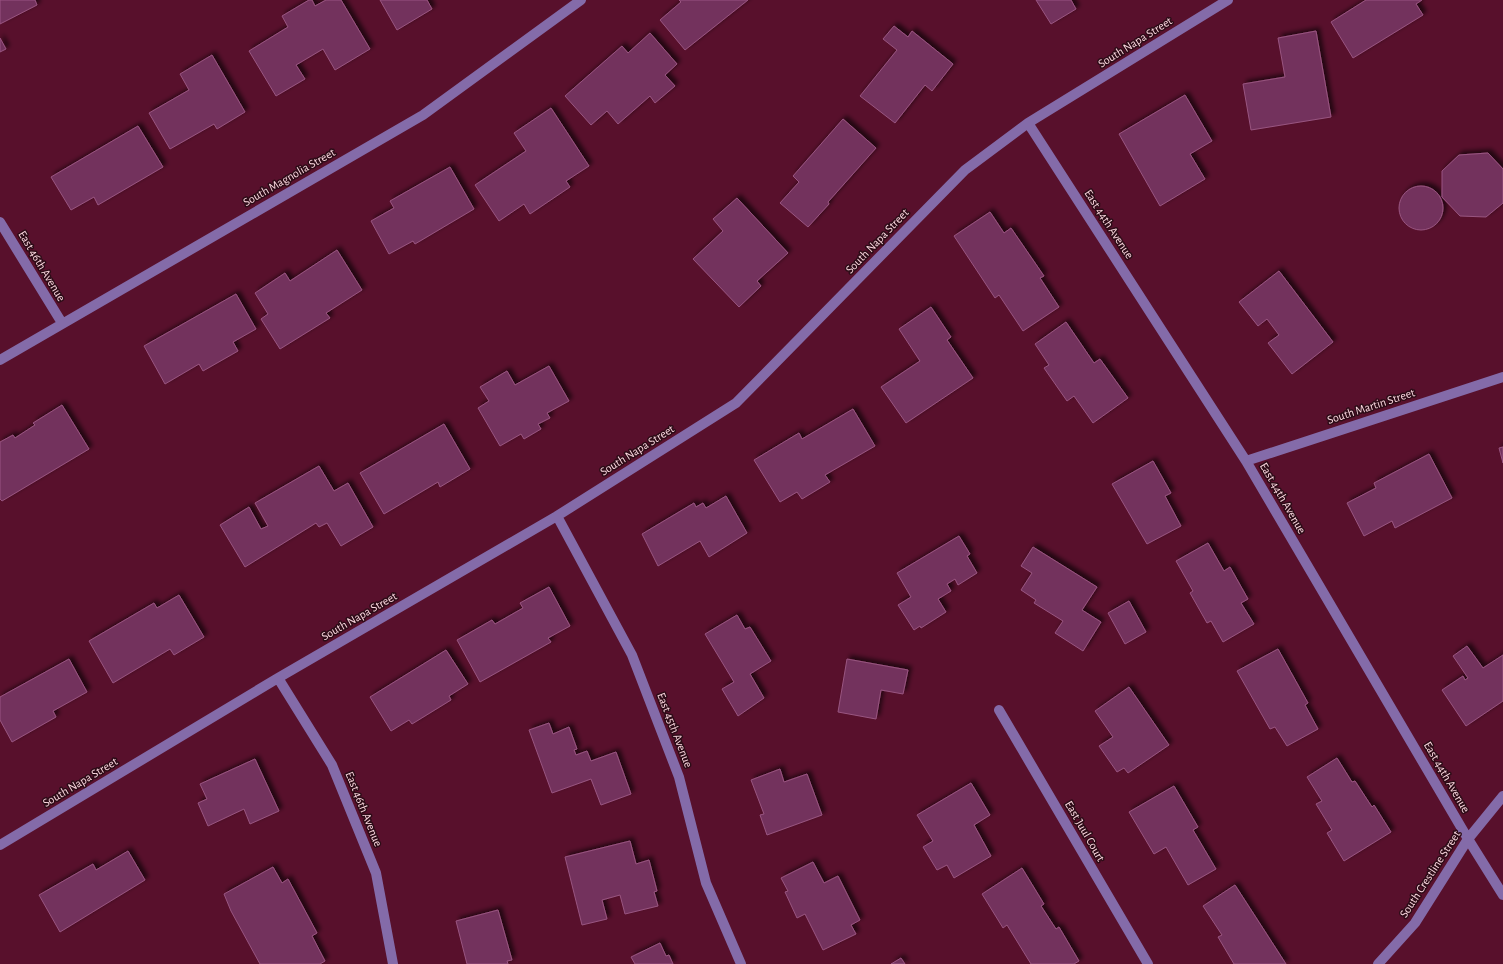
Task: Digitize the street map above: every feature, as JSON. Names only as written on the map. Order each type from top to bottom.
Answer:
[{"type":"street","name":"South Magnolia Street","points":[[0,360],[423,116],[581,0]]},
{"type":"street","name":"South Napa Street","points":[[0,845],[278,678],[557,516],[736,403],[965,170],[1028,122],[1228,0]]},
{"type":"street","name":"East 44th Avenue","points":[[1028,122],[1246,461],[1468,839],[1503,895]]},
{"type":"street","name":"East 46th Avenue","points":[[0,222],[62,324]]},
{"type":"street","name":"South Martin Street","points":[[1246,461],[1503,377]]},
{"type":"street","name":"East 45th Avenue","points":[[557,516],[632,654],[679,777],[706,883],[741,964]]},
{"type":"street","name":"East 46th Avenue","points":[[278,678],[332,765],[376,873],[393,964]]},
{"type":"street","name":"East Juul Court","points":[[999,710],[1148,964]]},
{"type":"street","name":"South Crestline Street","points":[[1378,964],[1415,923],[1468,839],[1503,796]]},
{"type":"building","points":[[0,0],[35,0],[37,5],[0,24]]},
{"type":"building","points":[[309,0],[312,0],[315,6],[326,0],[341,0],[370,49],[335,70],[323,49],[296,65],[305,79],[276,96],[249,51],[288,27],[282,16]]},
{"type":"building","points":[[380,0],[427,0],[432,9],[397,30]]},
{"type":"building","points":[[679,0],[748,0],[685,50],[660,20],[681,2]]},
{"type":"building","points":[[1036,0],[1071,0],[1076,9],[1051,24]]},
{"type":"building","points":[[1366,0],[1422,0],[1416,4],[1423,15],[1353,58],[1331,22]]},
{"type":"building","points":[[894,26],[908,37],[912,31],[953,64],[932,91],[925,85],[895,123],[860,96],[897,50],[883,39]]},
{"type":"building","points":[[1316,31],[1331,117],[1251,130],[1243,84],[1285,77],[1278,38]]},
{"type":"building","points":[[650,33],[677,64],[665,75],[675,86],[655,103],[650,96],[618,124],[607,111],[591,125],[565,96],[622,46],[628,53]]},
{"type":"building","points":[[0,38],[6,49],[0,52]]},
{"type":"building","points":[[212,55],[245,112],[217,129],[214,124],[170,149],[149,113],[189,90],[180,74]]},
{"type":"building","points":[[1185,95],[1212,141],[1190,154],[1205,179],[1160,206],[1119,134]]},
{"type":"building","points":[[551,108],[589,166],[566,181],[570,187],[530,214],[524,204],[499,221],[475,185],[526,151],[514,133]]},
{"type":"building","points":[[843,119],[876,148],[808,227],[780,203],[799,182],[793,176]]},
{"type":"building","points":[[138,126],[163,167],[98,205],[94,197],[71,210],[51,177]]},
{"type":"building","points":[[1488,153],[1503,169],[1503,203],[1486,217],[1460,216],[1442,197],[1442,171],[1459,155]]},
{"type":"building","points":[[450,167],[474,209],[415,244],[413,241],[389,254],[371,221],[394,208],[390,201]]},
{"type":"building","points":[[1421,186],[1433,190],[1439,196],[1443,208],[1439,220],[1433,226],[1421,230],[1409,226],[1403,220],[1399,208],[1403,196],[1409,190]]},
{"type":"building","points":[[737,198],[788,253],[757,281],[761,286],[739,307],[693,259],[723,231],[713,219]]},
{"type":"building","points":[[990,212],[1004,233],[1011,228],[1044,276],[1040,278],[1059,307],[1023,331],[999,295],[995,298],[954,236]]},
{"type":"building","points":[[337,250],[362,290],[326,313],[330,318],[280,349],[261,319],[268,314],[255,293],[285,273],[290,281]]},
{"type":"building","points":[[1279,271],[1333,342],[1292,374],[1268,343],[1279,335],[1267,319],[1258,326],[1239,302]]},
{"type":"building","points":[[236,294],[256,329],[233,342],[238,351],[203,371],[199,364],[165,384],[144,346]]},
{"type":"building","points":[[931,307],[951,337],[947,340],[973,378],[906,423],[881,387],[920,361],[899,329]]},
{"type":"building","points":[[1066,322],[1094,363],[1100,359],[1128,398],[1093,423],[1074,396],[1067,401],[1044,368],[1049,365],[1035,344]]},
{"type":"building","points":[[549,366],[569,401],[547,413],[550,418],[538,424],[541,429],[524,439],[521,434],[500,446],[478,408],[489,401],[480,387],[507,371],[515,385]]},
{"type":"building","points":[[62,405],[89,449],[2,501],[0,499],[0,442],[13,435],[15,438],[35,425],[33,423]]},
{"type":"building","points":[[853,409],[875,446],[825,475],[830,482],[802,499],[797,492],[780,502],[754,460],[799,433],[802,439]]},
{"type":"building","points":[[444,424],[470,469],[440,487],[438,482],[384,514],[360,473]]},
{"type":"building","points":[[1503,447],[1503,463],[1499,448]]},
{"type":"building","points":[[1429,454],[1452,498],[1395,528],[1392,521],[1364,536],[1347,503],[1376,488],[1374,483]]},
{"type":"building","points":[[1153,461],[1171,493],[1165,496],[1181,526],[1147,544],[1112,484]]},
{"type":"building","points":[[319,466],[334,491],[348,483],[373,527],[341,546],[327,523],[319,527],[316,523],[245,567],[220,525],[249,507],[261,529],[268,526],[255,503]]},
{"type":"building","points":[[726,496],[747,533],[709,557],[700,541],[658,566],[642,534],[694,503],[696,507],[703,503],[706,508]]},
{"type":"building","points":[[959,536],[970,554],[967,556],[977,573],[958,585],[955,579],[947,584],[951,591],[938,599],[946,612],[921,628],[920,626],[914,630],[898,605],[911,597],[897,573]]},
{"type":"building","points":[[1208,543],[1224,571],[1230,567],[1248,599],[1241,603],[1254,624],[1223,642],[1211,621],[1207,623],[1190,593],[1193,591],[1176,561]]},
{"type":"building","points":[[1033,547],[1097,587],[1082,610],[1101,622],[1083,651],[1055,633],[1063,621],[1034,603],[1036,600],[1021,590],[1032,573],[1021,566]]},
{"type":"building","points":[[549,587],[570,626],[548,638],[551,642],[480,682],[457,640],[492,620],[495,624],[523,608],[520,603]]},
{"type":"building","points":[[179,595],[204,637],[174,655],[170,649],[113,683],[89,641],[154,603],[157,608]]},
{"type":"building","points":[[1129,601],[1146,632],[1125,644],[1108,613]]},
{"type":"building","points":[[737,615],[745,629],[750,627],[771,661],[750,674],[764,698],[738,716],[722,689],[734,682],[705,634]]},
{"type":"building","points":[[1467,646],[1483,668],[1503,655],[1503,701],[1466,726],[1442,690],[1463,676],[1465,680],[1468,678],[1453,656]]},
{"type":"building","points":[[1278,649],[1308,703],[1305,705],[1318,729],[1287,746],[1275,727],[1270,729],[1237,671]]},
{"type":"building","points":[[446,650],[468,684],[449,696],[451,700],[412,724],[409,720],[391,731],[370,697]]},
{"type":"building","points":[[69,659],[87,692],[53,711],[56,717],[12,742],[0,720],[0,697]]},
{"type":"building","points":[[847,659],[908,670],[903,694],[881,690],[876,719],[838,712]]},
{"type":"building","points":[[1129,687],[1169,745],[1128,773],[1124,768],[1117,772],[1099,746],[1113,737],[1095,711]]},
{"type":"building","points":[[549,723],[553,734],[569,727],[577,749],[574,750],[576,755],[587,751],[591,761],[616,752],[631,794],[601,805],[591,779],[552,793],[529,730]]},
{"type":"building","points":[[1337,758],[1352,782],[1355,781],[1372,807],[1374,805],[1391,832],[1344,861],[1327,833],[1332,830],[1316,804],[1322,801],[1307,777]]},
{"type":"building","points":[[255,759],[279,811],[250,824],[244,809],[208,826],[198,803],[207,799],[200,784]]},
{"type":"building","points":[[780,769],[784,782],[807,774],[822,815],[767,835],[760,815],[764,814],[751,780]]},
{"type":"building","points":[[971,783],[990,815],[974,825],[991,856],[954,878],[947,865],[937,870],[923,847],[933,841],[917,815]]},
{"type":"building","points":[[1174,786],[1198,827],[1193,830],[1216,869],[1188,885],[1166,847],[1154,854],[1129,812]]},
{"type":"building","points":[[630,841],[636,864],[649,860],[657,891],[654,892],[658,906],[625,914],[620,895],[602,900],[607,919],[582,925],[565,857]]},
{"type":"building","points":[[128,851],[145,880],[60,932],[39,895],[93,864],[96,870]]},
{"type":"building","points":[[813,862],[824,883],[838,876],[860,920],[851,925],[856,934],[823,950],[805,914],[797,918],[785,892],[788,891],[781,878]]},
{"type":"building","points":[[273,867],[282,883],[288,879],[317,933],[312,936],[325,961],[320,964],[260,964],[231,911],[224,894]]},
{"type":"building","points":[[1022,868],[1044,904],[1041,906],[1056,929],[1059,927],[1079,961],[1074,964],[1031,964],[1007,925],[1003,928],[982,894]]},
{"type":"building","points":[[1235,885],[1286,964],[1234,964],[1218,937],[1222,935],[1203,906]]},
{"type":"building","points":[[498,910],[512,960],[507,961],[508,964],[467,964],[456,921]]},
{"type":"building","points":[[660,943],[666,956],[669,955],[673,964],[635,964],[631,957]]},
{"type":"building","points":[[901,958],[905,964],[891,964]]}]
